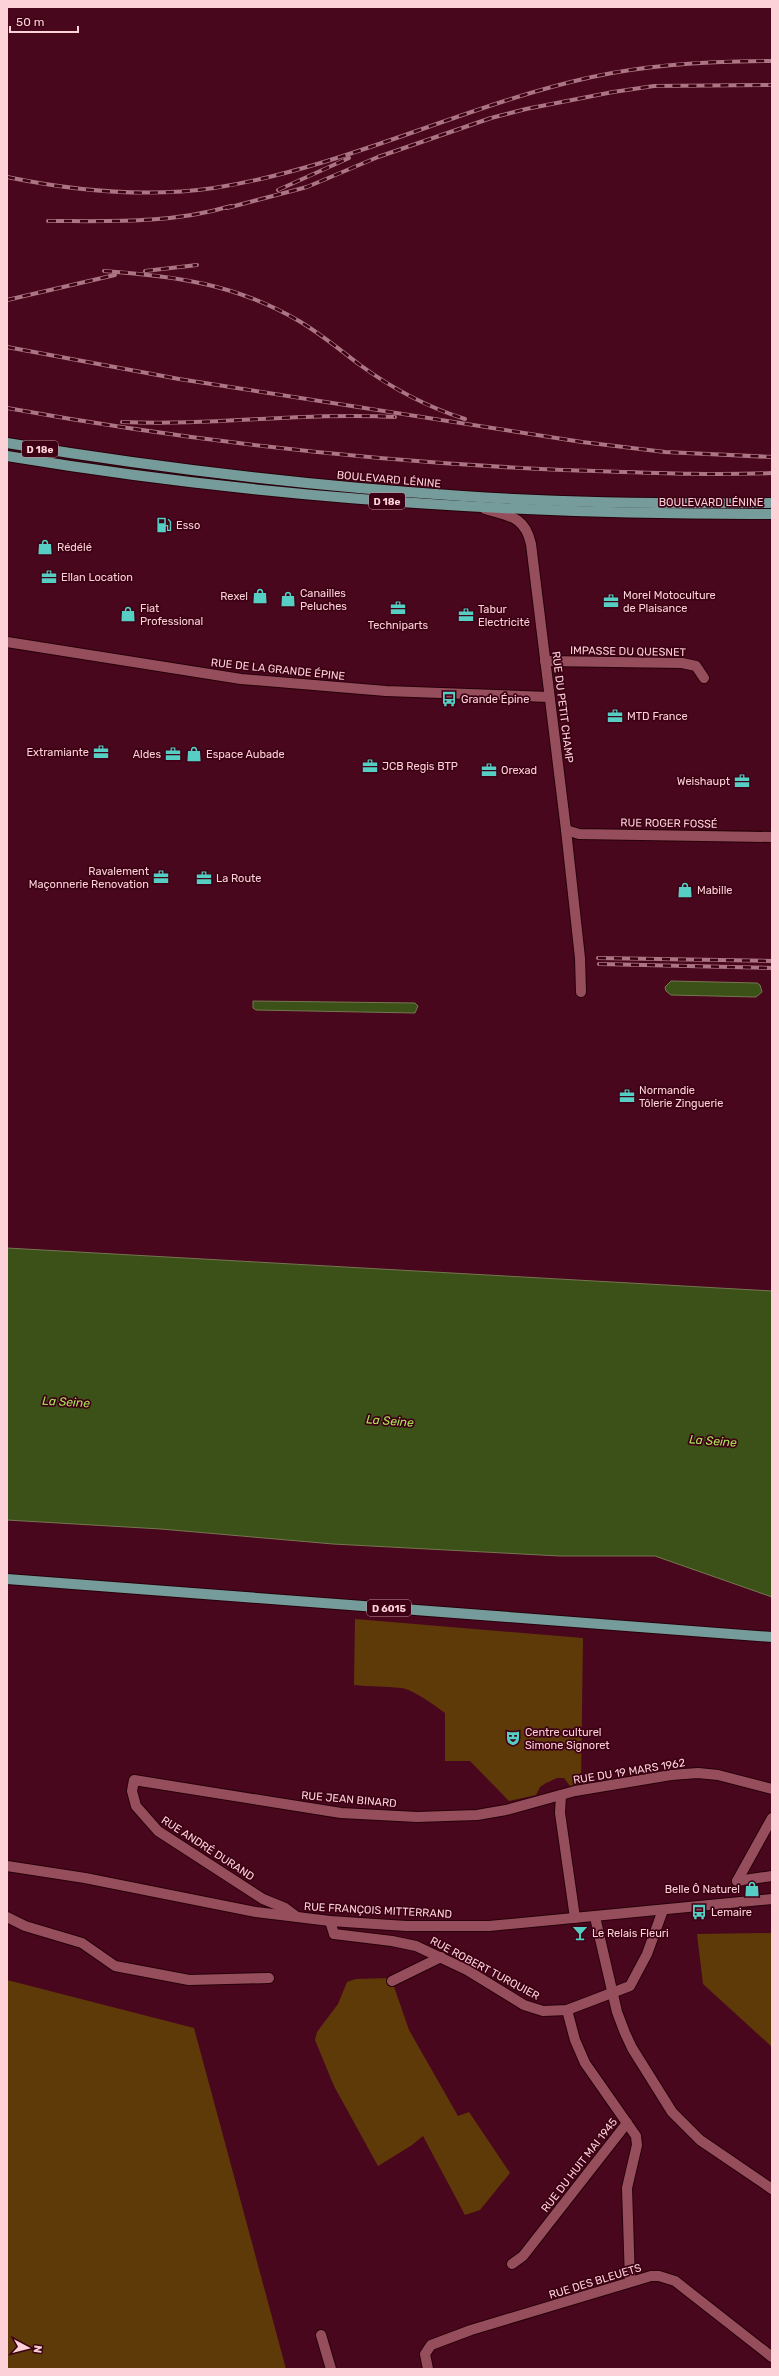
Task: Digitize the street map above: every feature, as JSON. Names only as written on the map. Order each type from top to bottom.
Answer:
[{"type":"main road","name":"BOULEVARD LÉNINE","points":[[7,443],[228,475],[405,492],[559,501],[772,503]]},
{"type":"main road","name":"BOULEVARD LÉNINE","points":[[7,456],[97,471],[224,486],[388,502],[662,514],[771,514]]},
{"type":"main road","name":"D 6015","points":[[7,1579],[772,1637]]},
{"type":"street","name":"RUE DU PETIT CHAMP","points":[[477,507],[511,516],[520,521],[528,532],[566,830],[580,958],[581,992]]},
{"type":"street","name":"RUE DE LA GRANDE ÉPINE","points":[[7,642],[241,679],[386,691],[549,697]]},
{"type":"street","name":"IMPASSE DU QUESNET","points":[[545,661],[682,663],[696,666],[704,678]]},
{"type":"street","name":"RUE ROGER FOSSÉ","points":[[566,830],[579,834],[772,837]]},
{"type":"street","name":"RUE DU 19 MARS 1962","points":[[561,1795],[671,1774],[698,1773],[718,1775],[772,1789]]},
{"type":"street","name":"RUE JEAN BINARD","points":[[134,1780],[288,1806],[379,1816],[477,1815],[519,1807],[561,1795]]},
{"type":"street","name":"RUE ANDRÉ DURAND","points":[[134,1780],[132,1791],[136,1806],[158,1831],[263,1899],[285,1908],[297,1918]]},
{"type":"street","points":[[561,1795],[560,1813],[575,1918]]},
{"type":"street","points":[[772,1818],[737,1881],[772,1876]]},
{"type":"street","name":"RUE FRANÇOIS MITTERRAND","points":[[7,1866],[28,1868],[104,1882],[256,1912],[297,1918],[406,1926],[464,1927],[595,1917],[772,1899]]},
{"type":"street","name":"RUE ROBERT TURQUIER","points":[[330,1921],[332,1931],[337,1935],[404,1943],[441,1957],[535,2009],[550,2012],[567,2010],[630,1986],[634,1982],[648,1954],[663,1910]]},
{"type":"street","points":[[7,1917],[25,1926],[82,1943],[115,1966],[189,1980],[269,1978]]},
{"type":"street","points":[[595,1917],[617,2012],[632,2048],[679,2121],[700,2140],[772,2189]]},
{"type":"street","points":[[392,1981],[441,1957]]},
{"type":"street","name":"RUE DU HUIT MAI 1945","points":[[512,2264],[523,2256],[627,2123],[585,2063],[575,2040],[567,2010]]},
{"type":"street","points":[[627,2123],[636,2136],[637,2145],[627,2188],[628,2257],[630,2281]]},
{"type":"street","name":"RUE DES BLEUETS","points":[[428,2369],[425,2354],[430,2345],[471,2330],[630,2281],[659,2276],[675,2281],[772,2357]]},
{"type":"street","points":[[321,2335],[331,2369]]},
{"type":"shaded area","points":[[355,1619],[583,1638],[581,1784],[570,1786],[564,1778],[557,1778],[540,1787],[536,1795],[509,1801],[470,1761],[445,1761],[445,1713],[424,1698],[406,1689],[354,1685]]},
{"type":"shaded area","points":[[772,1933],[772,2047],[703,1984],[697,1934]]},
{"type":"shaded area","points":[[391,1978],[409,2030],[458,2116],[469,2112],[510,2173],[480,2210],[465,2215],[423,2136],[412,2145],[378,2166],[334,2086],[315,2040],[317,2032],[338,2004],[347,1982],[356,1979]]},
{"type":"shaded area","points":[[7,1980],[194,2028],[286,2369],[7,2369]]},
{"type":"water","points":[[671,981],[757,983],[760,985],[762,992],[756,997],[671,995],[666,991],[665,987]]},
{"type":"water","points":[[253,1001],[415,1003],[418,1006],[415,1013],[256,1010],[253,1008]]},
{"type":"water","name":"La Seine","points":[[7,1248],[772,1291],[772,1597],[655,1556],[560,1556],[333,1544],[161,1529],[7,1520]]},
{"type":"railway","points":[[7,177],[58,186],[110,192],[136,193],[188,191],[214,188],[262,179],[310,166],[497,103],[592,77],[636,69],[681,64],[772,61]]},
{"type":"railway","points":[[227,208],[307,187],[378,157],[491,118],[526,109],[613,92],[654,86],[772,85]]},
{"type":"railway","points":[[278,190],[349,158]]},
{"type":"railway","points":[[48,221],[163,219],[208,212],[231,206]]},
{"type":"railway","points":[[145,271],[197,265]]},
{"type":"railway","points":[[104,271],[180,279],[228,290],[252,298],[299,321],[372,374],[398,389],[437,409],[465,419]]},
{"type":"railway","points":[[7,300],[115,275]]},
{"type":"railway","points":[[7,347],[179,379],[582,442],[665,452],[772,457]]},
{"type":"railway","points":[[7,408],[76,420],[214,440],[354,456],[423,462],[642,473],[772,473]]},
{"type":"railway","points":[[122,422],[156,423],[327,416],[395,417]]},
{"type":"railway","points":[[598,958],[772,961]]},
{"type":"railway","points":[[599,964],[772,968]]},
{"type":"place","name":"Esso","points":[[164,525]]},
{"type":"place","name":"Rédélé","points":[[45,547]]},
{"type":"place","name":"Ellan Location","points":[[49,577]]},
{"type":"place","name":"Rexel","points":[[260,596]]},
{"type":"place","name":"Canailles Peluches","points":[[288,599]]},
{"type":"place","name":"Morel Motoculture de Plaisance","points":[[611,601]]},
{"type":"place","name":"Techniparts","points":[[398,608]]},
{"type":"place","name":"Fiat Professional","points":[[128,614]]},
{"type":"place","name":"Tabur Electricité","points":[[466,615]]},
{"type":"place","name":"Grande Épine","points":[[449,699]]},
{"type":"place","name":"MTD France","points":[[615,716]]},
{"type":"place","name":"Extramiante","points":[[101,752]]},
{"type":"place","name":"Aldes","points":[[173,754]]},
{"type":"place","name":"Espace Aubade","points":[[194,754]]},
{"type":"place","name":"JCB Regis BTP","points":[[370,766]]},
{"type":"place","name":"Orexad","points":[[489,770]]},
{"type":"place","name":"Weishaupt","points":[[742,781]]},
{"type":"place","name":"Ravalement Maçonnerie Renovation","points":[[161,877]]},
{"type":"place","name":"La Route","points":[[204,878]]},
{"type":"place","name":"Mabille","points":[[685,890]]},
{"type":"place","name":"Normandie Tôlerie Zinguerie","points":[[627,1096]]},
{"type":"place","name":"Centre culturel Simone Signoret","points":[[513,1738]]},
{"type":"place","name":"Belle Ô Naturel","points":[[752,1889]]},
{"type":"place","name":"Lemaire","points":[[699,1912]]},
{"type":"place","name":"Le Relais Fleuri","points":[[580,1933]]}]
